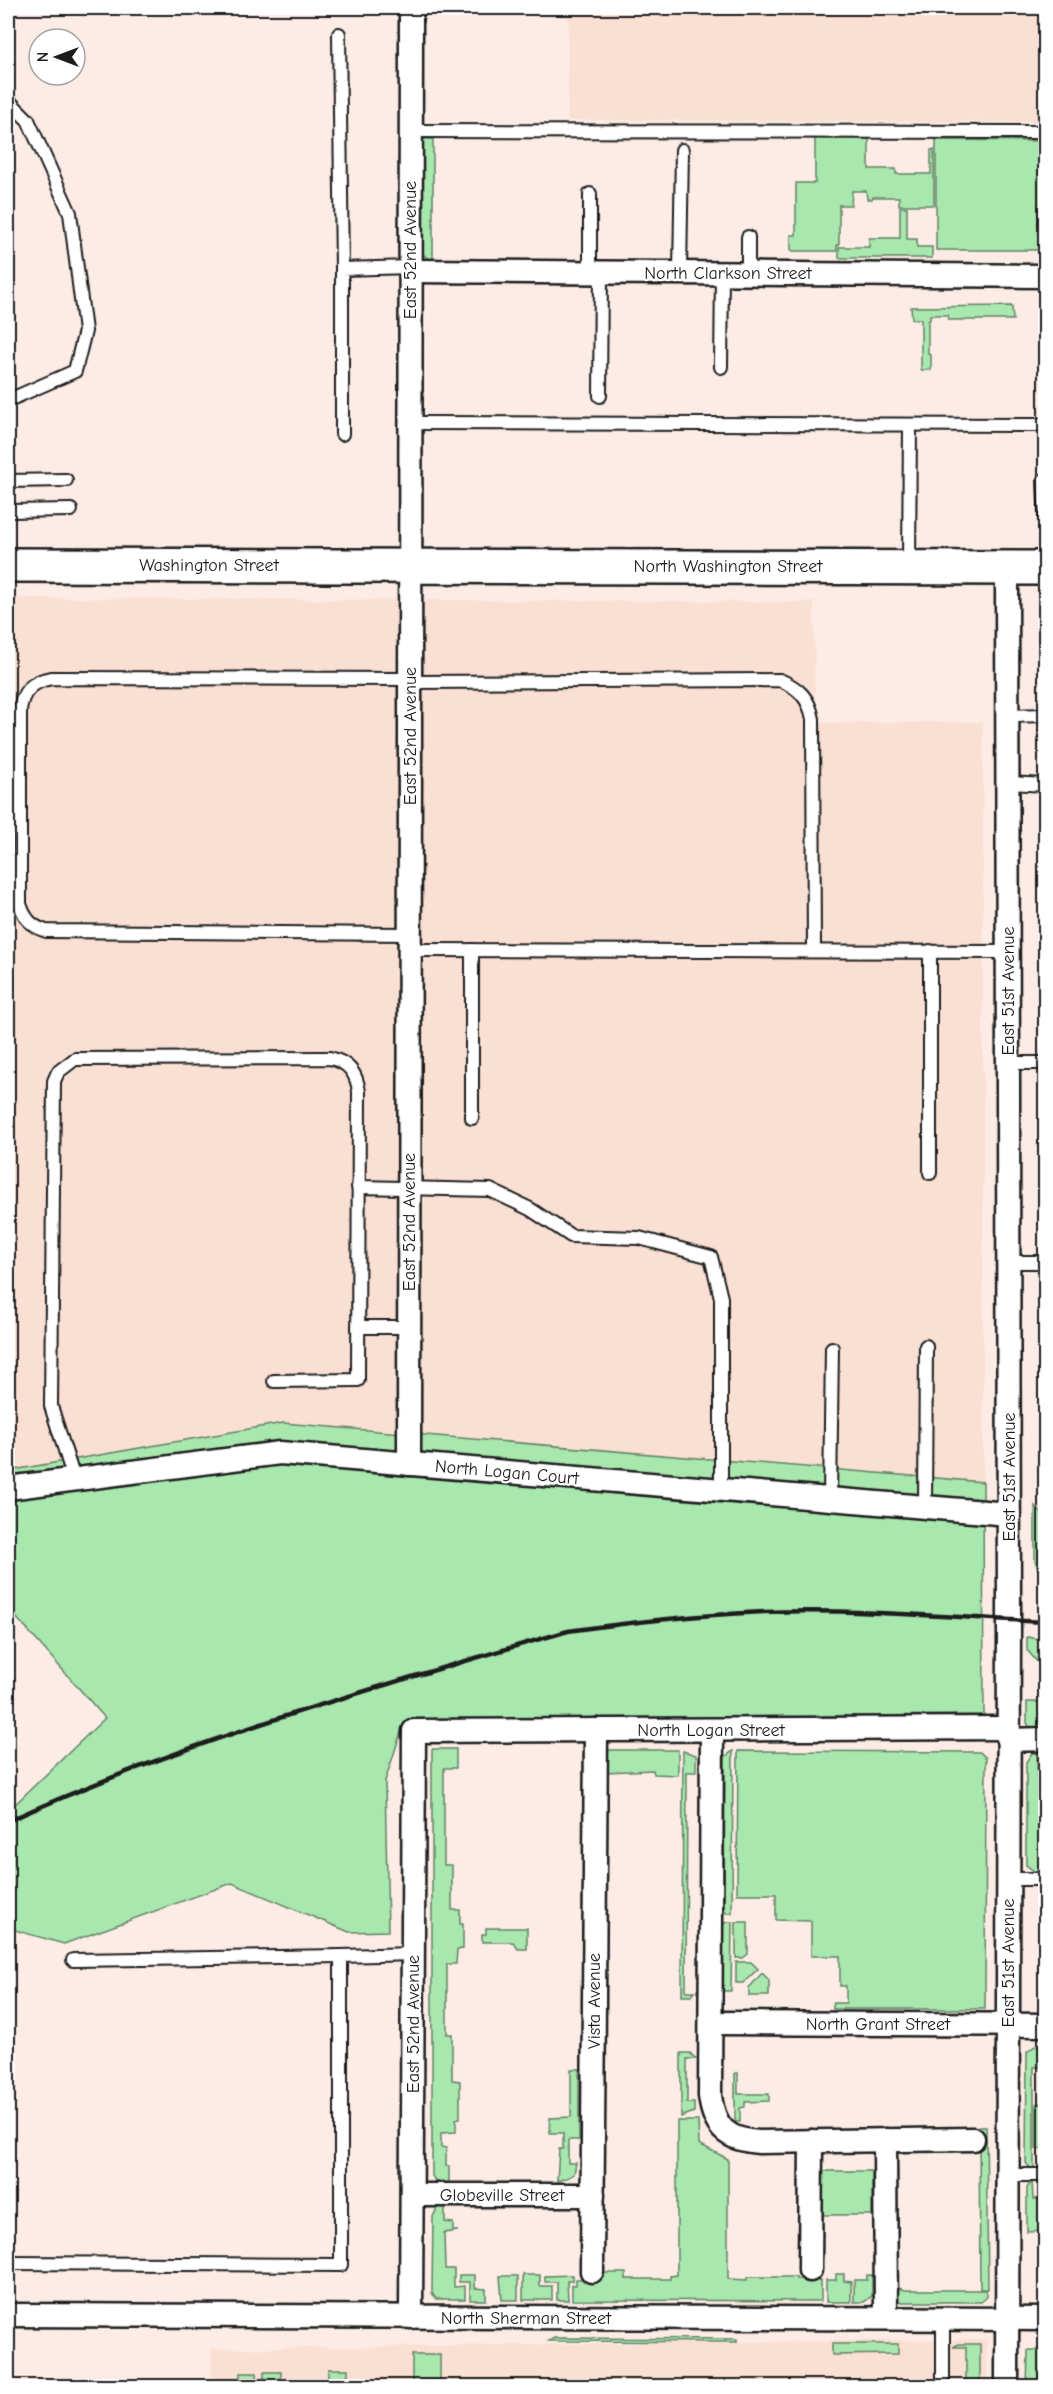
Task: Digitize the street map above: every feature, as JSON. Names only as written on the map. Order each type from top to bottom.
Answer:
[{"type":"main road","name":"Washington Street","points":[[8,565],[410,565]]},
{"type":"main road","name":"North Washington Street","points":[[410,565],[1046,568]]},
{"type":"street","name":"East 52nd Avenue","points":[[409,1464],[411,8]]},
{"type":"street","name":"North Clarkson Street","points":[[411,269],[1046,276]]},
{"type":"street","name":"East 51st Avenue","points":[[1007,568],[1009,1514],[1007,2386]]},
{"type":"street","name":"North Logan Court","points":[[8,1488],[280,1453],[1009,1514]]},
{"type":"street","name":"Vista Avenue","points":[[592,2271],[596,1730]]},
{"type":"street","name":"North Logan Street","points":[[414,1731],[712,1730],[1008,1734],[1046,1739]]},
{"type":"street","points":[[712,1730],[710,2096],[712,2113],[719,2126],[745,2141],[973,2139]]},
{"type":"street","name":"East 52nd Avenue","points":[[411,2318],[414,1731]]},
{"type":"street","name":"North Grant Street","points":[[711,2023],[1046,2025]]},
{"type":"street","points":[[885,2140],[886,2318]]},
{"type":"street","points":[[810,2270],[811,2141]]},
{"type":"street","name":"Globeville Street","points":[[412,2195],[593,2195]]},
{"type":"street","name":"North Sherman Street","points":[[8,2315],[1046,2319]]},
{"type":"lane","points":[[339,34],[342,434]]},
{"type":"lane","points":[[8,100],[28,120],[70,213],[85,332],[75,371],[9,400]]},
{"type":"lane","points":[[410,131],[1046,132]]},
{"type":"lane","points":[[680,273],[681,150]]},
{"type":"lane","points":[[590,194],[596,272],[600,396]]},
{"type":"lane","points":[[748,237],[748,273]]},
{"type":"lane","points":[[342,269],[411,269]]},
{"type":"lane","points":[[722,273],[722,367]]},
{"type":"lane","points":[[410,423],[1046,425]]},
{"type":"lane","points":[[909,567],[910,425]]},
{"type":"lane","points":[[8,481],[66,480]]},
{"type":"lane","points":[[1044,480],[1046,524]]},
{"type":"lane","points":[[8,511],[71,510]]},
{"type":"lane","points":[[814,951],[813,719],[810,705],[803,694],[793,685],[780,680],[52,678],[41,680],[25,692],[21,702],[21,904],[23,914],[29,922],[46,931],[409,942],[472,950],[1008,952]]},
{"type":"lane","points":[[1007,716],[1046,714]]},
{"type":"lane","points":[[1008,783],[1046,785]]},
{"type":"lane","points":[[472,950],[472,1118]]},
{"type":"lane","points":[[930,951],[930,1173]]},
{"type":"lane","points":[[74,1479],[51,1406],[54,1081],[64,1066],[75,1059],[330,1058],[348,1065],[358,1082],[358,1380],[274,1381]]},
{"type":"lane","points":[[1008,1063],[1046,1063]]},
{"type":"lane","points":[[358,1187],[490,1190],[530,1209],[571,1236],[639,1238],[711,1257],[722,1298],[720,1490]]},
{"type":"lane","points":[[1008,1262],[1046,1262]]},
{"type":"lane","points":[[358,1327],[409,1327]]},
{"type":"lane","points":[[925,1507],[926,1346]]},
{"type":"lane","points":[[830,1499],[832,1348]]},
{"type":"lane","points":[[1008,1879],[1046,1879]]},
{"type":"lane","points":[[73,1960],[413,1954]]},
{"type":"lane","points":[[8,2263],[341,2265],[340,1956]]},
{"type":"lane","points":[[1007,2175],[1046,2175]]},
{"type":"lane","points":[[943,2318],[943,2386]]},
{"type":"shaded area","points":[[568,8],[1045,8],[1045,122],[568,120]]},
{"type":"shaded area","points":[[8,598],[814,602],[815,723],[983,722],[983,1482],[283,1423],[8,1471]]},
{"type":"shaded area","points":[[987,2339],[987,2386],[212,2386],[212,2349]]},
{"type":"green space","points":[[815,138],[869,139],[869,169],[896,169],[896,174],[931,174],[931,150],[934,150],[934,205],[899,205],[899,197],[867,199],[866,191],[852,191],[851,205],[839,205],[837,251],[791,251],[791,235],[796,235],[796,183],[815,183]]},
{"type":"green space","points":[[423,139],[433,139],[433,260],[429,260],[423,254]]},
{"type":"green space","points":[[936,140],[1045,141],[1045,250],[936,250]]},
{"type":"green space","points":[[900,207],[907,207],[907,239],[917,239],[917,247],[932,247],[932,258],[839,258],[839,247],[869,247],[869,238],[900,238]]},
{"type":"green space","points":[[1012,306],[1013,320],[949,320],[948,315],[930,315],[928,354],[931,355],[931,370],[921,370],[921,319],[912,319],[911,307]]},
{"type":"green space","points":[[283,1423],[983,1482],[984,1715],[438,1719],[403,1726],[385,1781],[388,1931],[349,1932],[232,1883],[64,1944],[11,1929],[8,1921],[8,1811],[105,1718],[8,1608],[8,1471]]},
{"type":"green space","points":[[1035,1506],[1045,1517],[1045,1578],[1041,1576],[1035,1561]]},
{"type":"green space","points":[[1027,1637],[1045,1640],[1045,1671],[1027,1650]]},
{"type":"green space","points":[[1027,1702],[1045,1702],[1045,1731],[1031,1729],[1027,1723]]},
{"type":"green space","points":[[432,1749],[456,1749],[456,1768],[444,1768],[444,1865],[452,1865],[452,1910],[460,1910],[460,1924],[463,1924],[463,1949],[457,1950],[456,1964],[447,1964],[447,2034],[452,2034],[452,2080],[460,2081],[460,2118],[456,2119],[456,2132],[441,2133],[441,2147],[446,2148],[446,2166],[449,2166],[449,2184],[437,2184],[432,2176]]},
{"type":"green space","points":[[609,1750],[678,1750],[678,1775],[654,1774],[653,1770],[605,1772],[605,1756]]},
{"type":"green space","points":[[683,1751],[696,1755],[696,1772],[687,1772],[686,1991],[695,1991],[691,1996],[682,1996]]},
{"type":"green space","points":[[733,1751],[732,1913],[726,1913],[724,1910],[725,1757]]},
{"type":"green space","points":[[738,1751],[980,1752],[986,1758],[985,2009],[833,2009],[833,2003],[846,2003],[846,1986],[840,1986],[840,1956],[811,1956],[811,1921],[776,1920],[776,1894],[737,1894]]},
{"type":"green space","points":[[1032,1753],[1037,1753],[1038,1814],[1045,1815],[1045,1871],[1034,1871],[1026,1865],[1026,1762]]},
{"type":"green space","points":[[726,1922],[732,1922],[731,1991],[723,1991],[723,1925]]},
{"type":"green space","points":[[736,1922],[748,1922],[748,1954],[743,1958],[736,1958]]},
{"type":"green space","points":[[486,1928],[527,1928],[527,1949],[518,1949],[513,1942],[482,1942],[482,1934],[486,1934]]},
{"type":"green space","points":[[736,1962],[751,1962],[758,1969],[743,1983],[736,1983]]},
{"type":"green space","points":[[762,1973],[769,1980],[769,1996],[749,1996],[749,1988]]},
{"type":"green space","points":[[1035,2046],[1045,2046],[1046,2061],[1041,2062],[1041,2067],[1034,2067],[1034,2169],[1031,2169],[1026,2163],[1027,2052]]},
{"type":"green space","points":[[681,2053],[690,2053],[696,2059],[687,2059],[687,2103],[694,2103],[694,2112],[681,2117]]},
{"type":"green space","points":[[571,2069],[579,2069],[579,2140],[568,2140],[568,2163],[576,2163],[574,2174],[557,2181],[559,2149],[563,2149],[563,2133],[550,2133],[550,2118],[571,2117]]},
{"type":"green space","points":[[735,2073],[738,2073],[738,2094],[769,2094],[769,2101],[745,2102],[745,2107],[740,2108],[740,2122],[735,2122]]},
{"type":"green space","points":[[1036,2104],[1045,2104],[1045,2149],[1036,2149]]},
{"type":"green space","points":[[677,2121],[698,2121],[699,2144],[728,2159],[728,2279],[796,2277],[796,2279],[821,2280],[821,2301],[572,2300],[572,2285],[576,2285],[576,2279],[601,2279],[602,2273],[626,2273],[626,2279],[670,2279],[670,2276],[677,2275]]},
{"type":"green space","points":[[979,2126],[986,2126],[988,2289],[980,2289]]},
{"type":"green space","points":[[821,2171],[872,2171],[872,2215],[821,2215]]},
{"type":"green space","points":[[1032,2181],[1033,2199],[1045,2199],[1045,2231],[1027,2232],[1027,2188]]},
{"type":"green space","points":[[438,2206],[445,2206],[445,2222],[453,2223],[453,2231],[458,2231],[444,2233],[445,2269],[454,2269],[454,2287],[465,2286],[465,2299],[436,2299],[432,2293],[433,2217]]},
{"type":"green space","points":[[836,2274],[844,2274],[844,2281],[851,2282],[851,2302],[826,2302],[826,2280],[836,2280]]},
{"type":"green space","points":[[459,2275],[475,2275],[475,2288],[486,2289],[486,2300],[470,2300],[470,2282],[459,2282]]},
{"type":"green space","points":[[523,2275],[540,2275],[540,2286],[552,2286],[552,2300],[523,2300]]},
{"type":"green space","points":[[572,2275],[572,2281],[567,2281],[568,2300],[557,2300],[557,2282],[545,2282],[545,2276]]},
{"type":"green space","points":[[867,2275],[872,2275],[872,2296],[864,2302],[854,2302],[854,2280],[867,2280]]},
{"type":"green space","points":[[500,2276],[518,2276],[518,2300],[502,2300]]},
{"type":"green space","points":[[895,2287],[905,2290],[986,2290],[986,2297],[981,2302],[902,2302],[895,2298]]},
{"type":"green space","points":[[554,2338],[737,2339],[737,2342],[549,2341]]},
{"type":"green space","points":[[832,2344],[898,2344],[898,2354],[832,2355]]},
{"type":"green space","points":[[959,2344],[980,2344],[980,2386],[966,2386],[966,2347],[953,2347]]},
{"type":"green space","points":[[1028,2350],[1045,2350],[1045,2371],[1040,2371],[1040,2386],[1027,2386]]},
{"type":"green space","points":[[412,2355],[440,2355],[440,2386],[412,2386]]},
{"type":"green space","points":[[328,2369],[348,2369],[348,2386],[328,2386]]},
{"type":"green space","points":[[264,2372],[281,2372],[281,2380],[266,2380],[266,2386],[264,2386]]},
{"type":"green space","points":[[240,2373],[257,2373],[257,2386],[240,2386]]},
{"type":"railway","points":[[8,1821],[76,1792],[214,1740],[426,1672],[568,1631],[665,1619],[798,1611],[1046,1622]]}]
